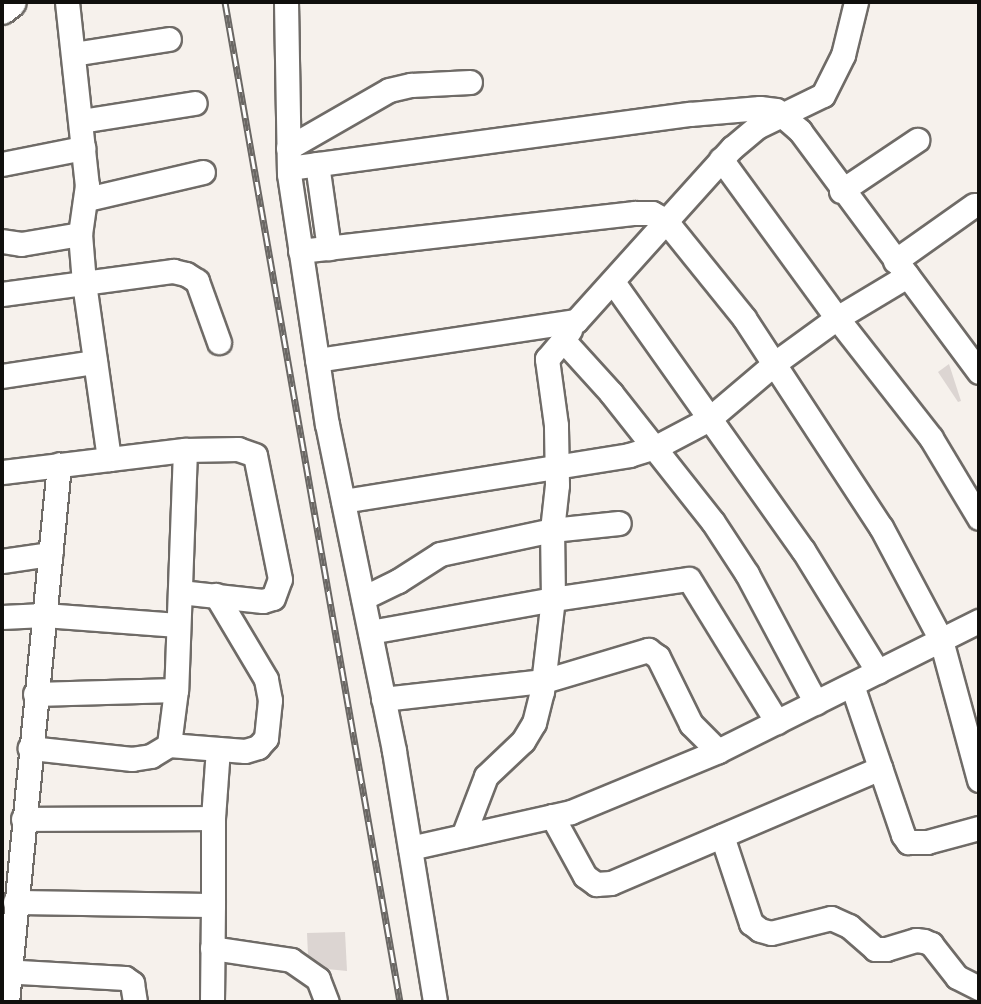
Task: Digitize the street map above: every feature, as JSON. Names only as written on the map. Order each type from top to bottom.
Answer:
[{"type":"main road","points":[[2,9],[11,2]]},
{"type":"street","points":[[67,2],[87,199],[80,234],[84,283],[109,460]]},
{"type":"street","points":[[286,2],[288,158],[300,251],[317,360],[410,848],[435,1002]]},
{"type":"street","points":[[463,836],[486,776],[523,741],[534,723],[544,681],[553,599],[552,530],[557,465],[556,425],[547,359],[665,220],[722,159],[757,127],[823,95],[843,55],[856,2]]},
{"type":"street","points":[[73,54],[169,38]]},
{"type":"street","points":[[288,158],[389,90],[411,85],[470,82]]},
{"type":"street","points":[[81,121],[195,103]]},
{"type":"street","points":[[288,158],[317,164],[690,114],[760,108],[776,110],[800,131],[841,191],[979,372]]},
{"type":"street","points":[[841,191],[917,140]]},
{"type":"street","points":[[2,164],[83,148]]},
{"type":"street","points":[[722,159],[837,318],[943,456],[979,518]]},
{"type":"street","points":[[317,164],[329,248]]},
{"type":"street","points":[[87,199],[203,172]]},
{"type":"street","points":[[343,501],[629,455],[656,447],[709,419],[775,363],[901,268],[974,205]]},
{"type":"street","points":[[300,251],[635,213],[652,213],[665,220],[744,318],[881,527],[941,640],[979,780]]},
{"type":"street","points":[[2,241],[21,244],[80,234]]},
{"type":"street","points":[[2,294],[173,271],[186,274],[197,281],[219,342]]},
{"type":"street","points":[[612,282],[803,550],[878,672]]},
{"type":"street","points":[[317,360],[569,331]]},
{"type":"street","points":[[569,331],[713,522],[747,574],[816,703]]},
{"type":"street","points":[[2,376],[95,362]]},
{"type":"street","points":[[2,472],[185,450],[239,449],[254,455],[280,579],[278,589],[273,598],[263,601],[180,592]]},
{"type":"street","points":[[169,745],[176,690],[185,450]]},
{"type":"street","points":[[7,1002],[5,971],[15,902],[59,466]]},
{"type":"street","points":[[363,598],[398,581],[440,554],[552,530],[619,523]]},
{"type":"street","points":[[2,561],[50,554]]},
{"type":"street","points":[[370,632],[553,599],[689,579],[777,722]]},
{"type":"street","points":[[30,748],[132,759],[151,756],[169,745],[244,751],[258,747],[267,738],[270,700],[266,679],[216,595]]},
{"type":"street","points":[[2,617],[44,615],[178,625]]},
{"type":"street","points":[[410,848],[571,812],[718,751],[979,621]]},
{"type":"street","points":[[383,699],[544,681],[649,650],[658,657],[691,724],[718,751]]},
{"type":"street","points":[[852,685],[903,835],[908,842],[927,842],[979,828]]},
{"type":"street","points":[[36,694],[176,690]]},
{"type":"street","points":[[212,1002],[213,818],[218,749]]},
{"type":"street","points":[[552,816],[585,876],[596,884],[628,878],[881,768]]},
{"type":"street","points":[[23,818],[213,818]]},
{"type":"street","points":[[722,836],[751,923],[760,930],[771,933],[831,918],[849,926],[875,949],[886,949],[916,940],[924,941],[931,944],[957,976],[979,988]]},
{"type":"street","points":[[15,902],[213,905]]},
{"type":"street","points":[[212,948],[291,960],[318,979],[327,1002]]},
{"type":"street","points":[[5,971],[125,978],[132,983],[135,1002]]},
{"type":"building","points":[[949,364],[961,401],[958,402],[938,372]]},
{"type":"building","points":[[345,932],[347,971],[327,969],[308,955],[307,933]]},
{"type":"railway","points":[[225,2],[400,1002]]}]
